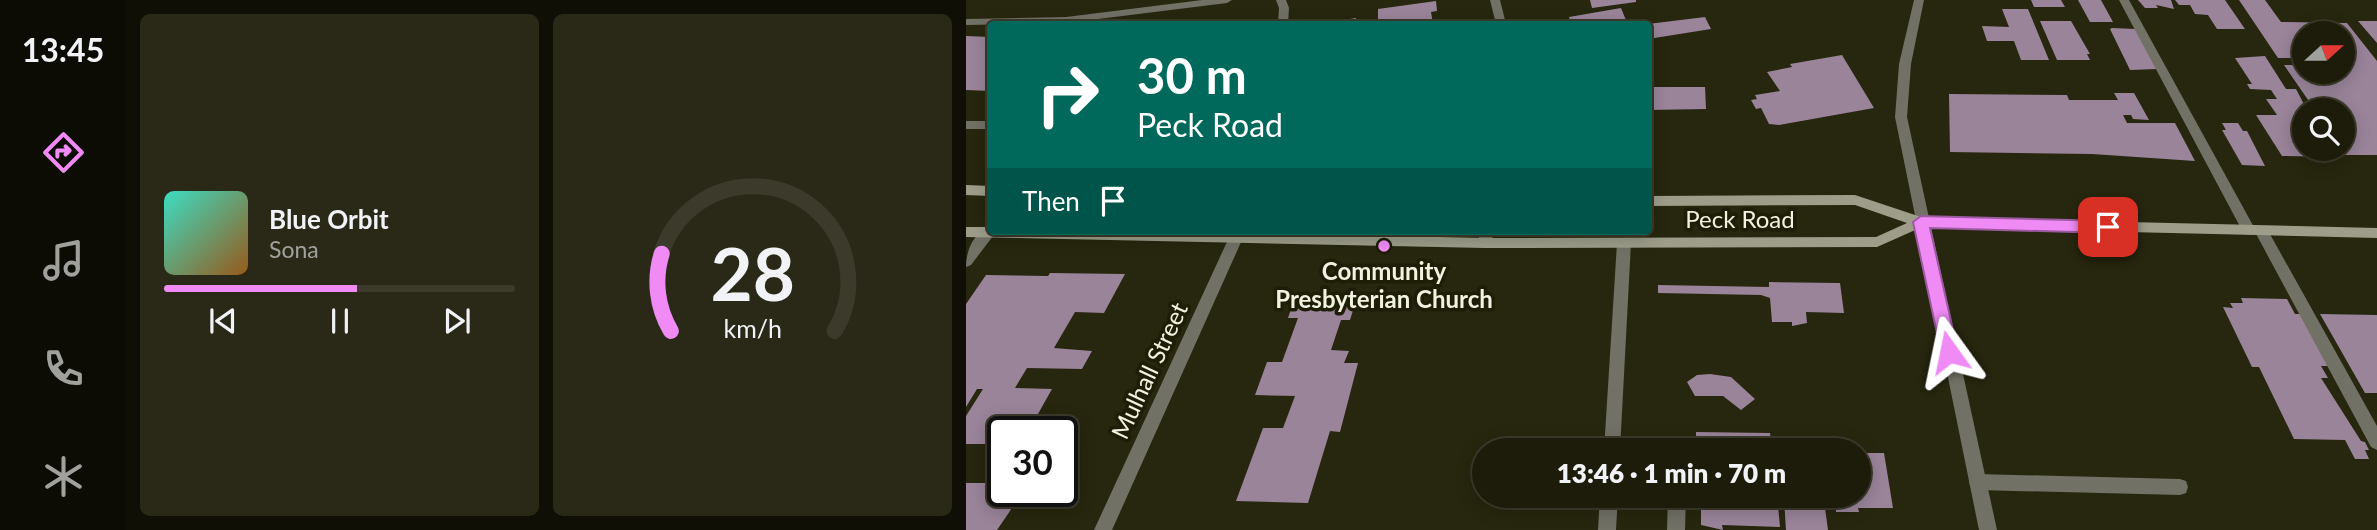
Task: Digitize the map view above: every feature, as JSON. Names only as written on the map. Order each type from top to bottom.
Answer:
[{"type":"main road","points":[[966,190],[987,191]]},
{"type":"main road","name":"Peck Road","points":[[1652,201],[1855,200],[1921,222],[2377,233]]},
{"type":"main road","name":"Peck Road","points":[[1321,235],[1486,237],[1624,243],[1877,242],[1921,222]]},
{"type":"main road","name":"Peck Road","points":[[966,232],[987,232]]},
{"type":"street","points":[[1016,21],[1066,20],[1227,0]]},
{"type":"street","points":[[1281,0],[1284,8],[1283,21]]},
{"type":"street","points":[[1495,0],[1500,21]]},
{"type":"street","points":[[1919,0],[1905,64],[1901,117],[1987,530]]},
{"type":"street","points":[[2124,0],[2377,442]]},
{"type":"street","points":[[966,22],[987,22]]},
{"type":"street","points":[[966,125],[987,125]]},
{"type":"street","points":[[966,261],[987,233]]},
{"type":"street","name":"Mulhall Street","points":[[1103,530],[1238,235]]},
{"type":"street","points":[[1613,438],[1624,243]]},
{"type":"street","points":[[1977,482],[2180,487]]},
{"type":"street","points":[[1607,530],[1608,508]]},
{"type":"street","points":[[1676,530],[1677,508]]},
{"type":"building","points":[[1590,0],[1636,0],[1636,2],[1592,8]]},
{"type":"building","points":[[2031,0],[2061,0],[2065,7],[2034,7]]},
{"type":"building","points":[[2078,0],[2101,0],[2113,22],[2090,22]]},
{"type":"building","points":[[2138,0],[2171,0],[2174,9],[2156,5],[2158,8],[2145,8]]},
{"type":"building","points":[[2175,0],[2225,0],[2245,29],[2217,29],[2208,15],[2195,14],[2190,5],[2179,5]]},
{"type":"building","points":[[2239,0],[2265,0],[2281,22],[2292,22],[2292,58],[2278,58]]},
{"type":"building","points":[[1436,1],[1437,11],[1431,12],[1432,21],[1378,21],[1378,9]]},
{"type":"building","points":[[1621,8],[1626,20],[1570,21],[1569,17]]},
{"type":"building","points":[[2002,9],[2028,9],[2049,60],[2021,60],[2014,41],[1987,41],[1982,26],[2009,27]]},
{"type":"building","points":[[1705,17],[1711,29],[1652,38],[1652,24]]},
{"type":"building","points":[[2040,21],[2071,21],[2090,54],[2087,54],[2090,60],[2057,60]]},
{"type":"building","points":[[2358,21],[2377,21],[2377,43]]},
{"type":"building","points":[[2110,29],[2136,29],[2157,69],[2130,70]]},
{"type":"building","points":[[2356,34],[2377,61],[2377,155],[2355,155],[2355,98],[2307,98],[2297,84],[2356,84]]},
{"type":"building","points":[[966,36],[987,37],[987,91],[966,90]]},
{"type":"building","points":[[1842,55],[1874,108],[1779,125],[1769,124],[1761,108],[1756,109],[1751,100],[1757,99],[1755,95],[1780,91],[1767,72],[1792,67],[1790,64]]},
{"type":"building","points":[[2265,56],[2286,89],[2296,89],[2301,98],[2292,98],[2292,156],[2282,156],[2256,115],[2277,115],[2266,99],[2277,99],[2271,90],[2250,89],[2247,84],[2252,84],[2235,58]]},
{"type":"building","points":[[2284,65],[2292,65],[2292,77]]},
{"type":"building","points":[[1652,87],[1705,87],[1706,109],[1652,110]]},
{"type":"building","points":[[2114,93],[2134,93],[2149,120],[2123,115],[2127,123],[2175,123],[2195,161],[2092,154],[1950,152],[1949,94],[2067,95],[2069,100],[2118,100]]},
{"type":"building","points":[[2222,123],[2238,123],[2243,131],[2247,131],[2265,166],[2242,165],[2222,130],[2226,130]]},
{"type":"building","points":[[1050,273],[1125,274],[1104,313],[1075,312],[1054,348],[1092,351],[1082,369],[1027,368],[1015,388],[1052,389],[1037,416],[987,416],[987,444],[966,444],[966,416],[983,389],[977,389],[966,407],[966,304],[986,275],[1048,276]]},
{"type":"building","points":[[1769,282],[1840,283],[1844,313],[1806,312],[1807,323],[1792,326],[1792,322],[1772,322],[1770,298],[1761,295],[1658,293],[1658,285],[1769,287]]},
{"type":"building","points":[[2241,298],[2287,299],[2295,314],[2300,314],[2328,366],[2321,366],[2328,378],[2321,378],[2361,441],[2365,442],[2369,459],[2355,459],[2345,440],[2294,439],[2259,367],[2252,367],[2223,307],[2233,308],[2230,303],[2243,303]]},
{"type":"building","points":[[1320,301],[1355,304],[1350,320],[1341,320],[1331,350],[1349,351],[1344,363],[1358,363],[1340,432],[1330,431],[1308,503],[1236,501],[1263,428],[1283,428],[1295,396],[1255,395],[1267,362],[1282,362],[1298,318],[1288,318],[1293,303]]},
{"type":"building","points":[[2320,314],[2377,315],[2377,393],[2365,393]]},
{"type":"building","points":[[1697,375],[1731,377],[1755,399],[1741,410],[1723,396],[1695,396],[1687,382]]},
{"type":"building","points":[[1696,432],[1770,433],[1771,438],[1696,438]]},
{"type":"building","points":[[1871,453],[1884,453],[1893,508],[1871,508]]},
{"type":"building","points":[[966,483],[987,483],[987,507],[1012,507],[997,530],[966,530]]},
{"type":"building","points":[[1701,508],[1778,508],[1780,527],[1722,525],[1723,530],[1701,525]]},
{"type":"building","points":[[1785,508],[1825,508],[1828,530],[1786,530]]},
{"type":"building","points":[[1836,508],[1858,508],[1859,512],[1836,512]]},
{"type":"place","name":"Community Presbyterian Church","points":[[1384,246]]},
{"type":"route","points":[[1949,352],[1921,222],[2108,227]]}]
